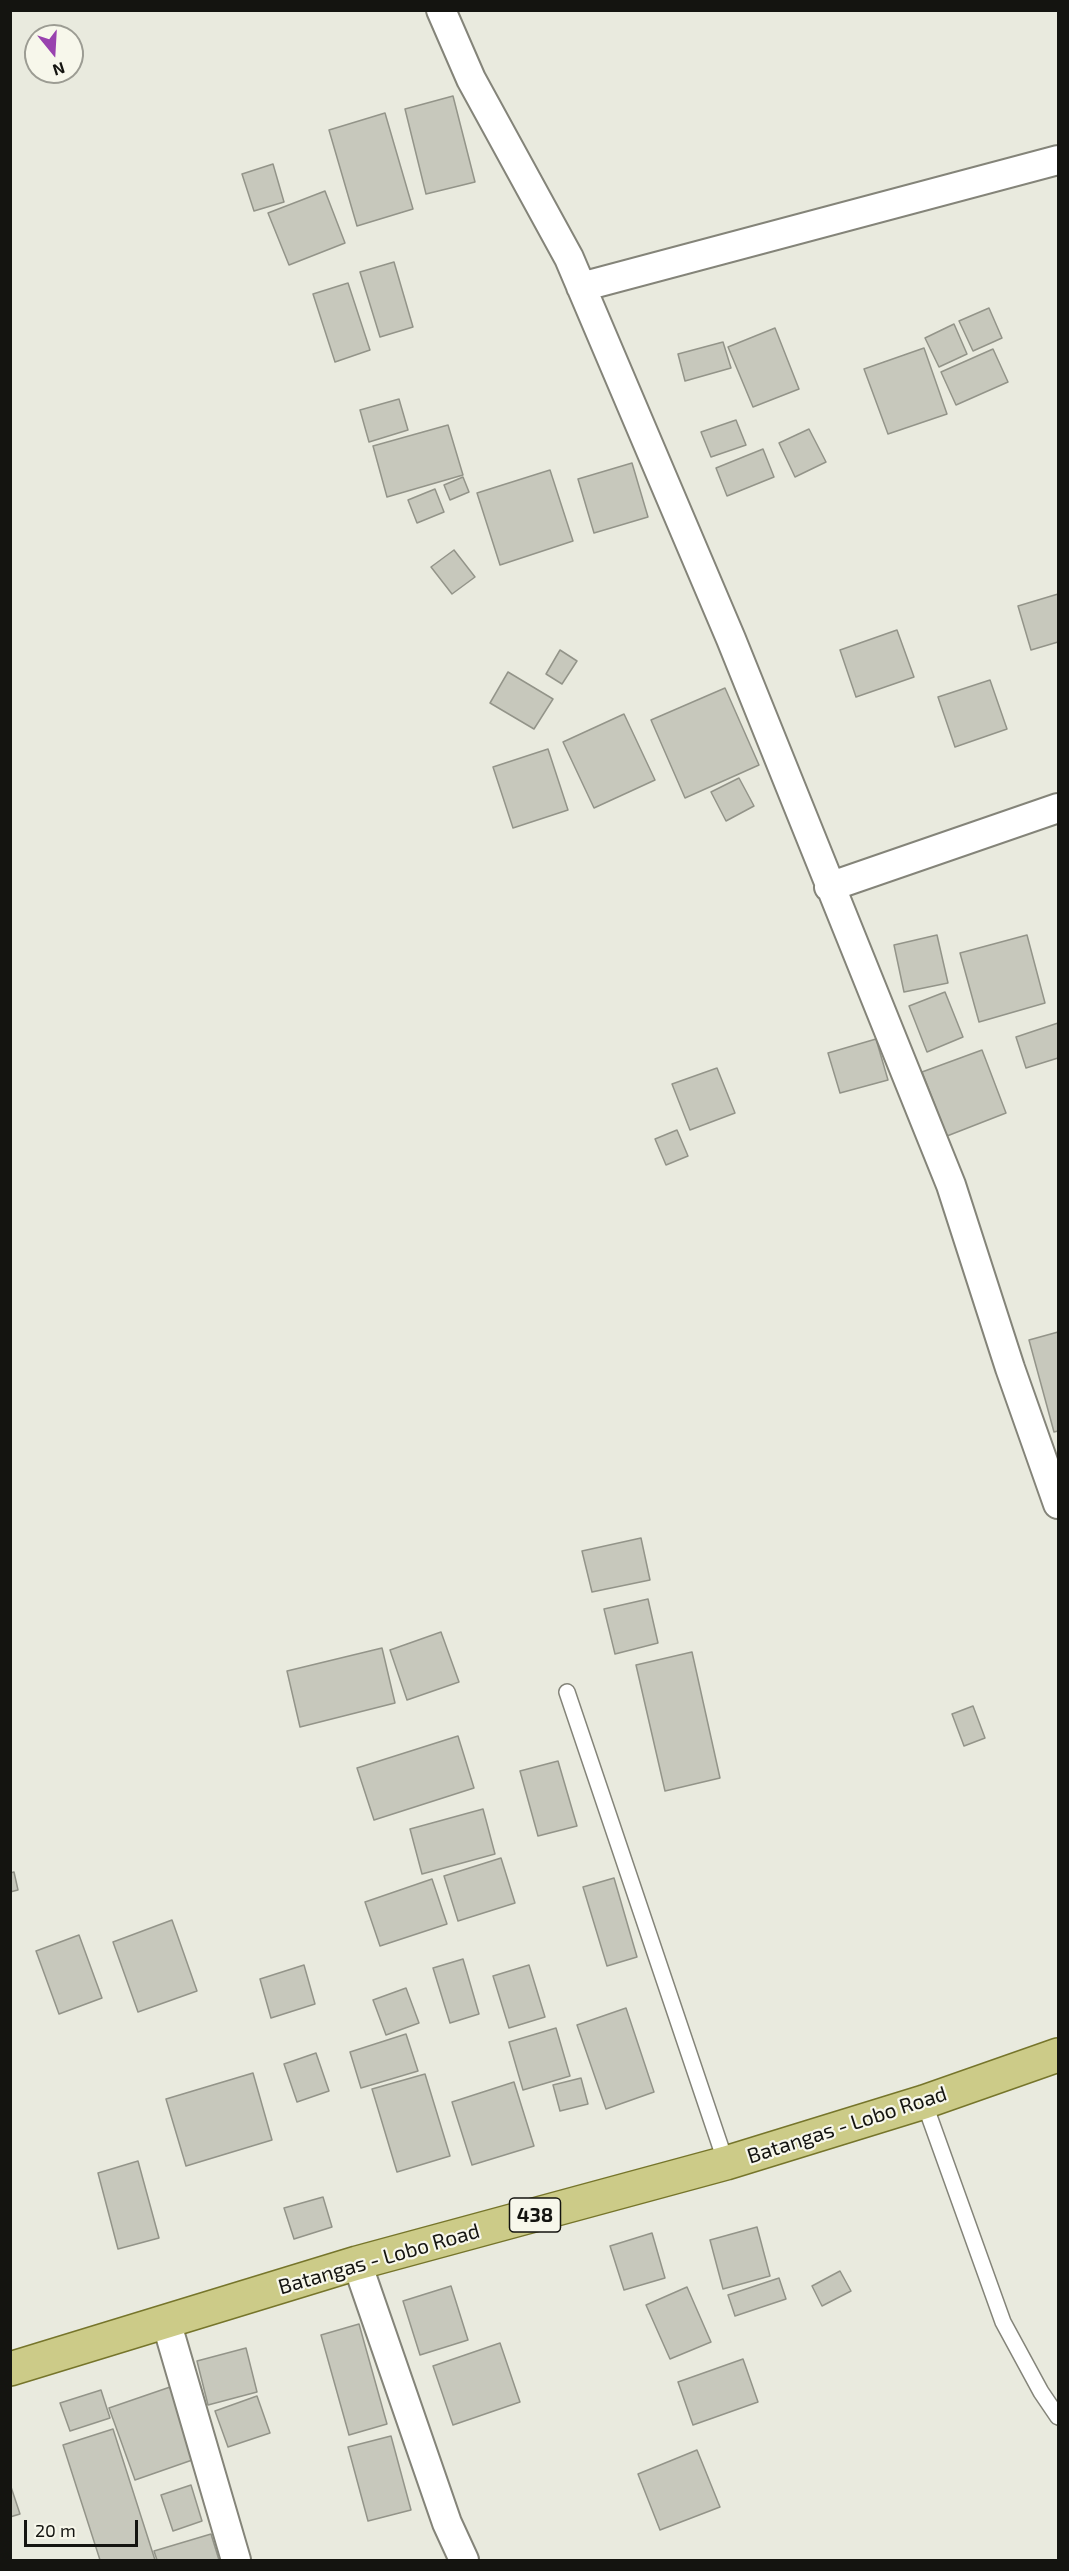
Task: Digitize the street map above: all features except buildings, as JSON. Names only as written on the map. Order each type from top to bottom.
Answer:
[{"type":"main road","name":"Batangas - Lobo Road","points":[[10,2369],[357,2264],[726,2163],[924,2102],[1059,2055]]},
{"type":"street","points":[[441,10],[471,79],[569,258],[731,639],[951,1185],[1010,1368],[1059,1504]]},
{"type":"street","points":[[581,287],[1059,160]]},
{"type":"street","points":[[829,887],[1059,808]]},
{"type":"street","points":[[357,2264],[447,2523],[464,2560]]},
{"type":"street","points":[[166,2321],[236,2560]]},
{"type":"lane","points":[[567,1692],[726,2163]]},
{"type":"lane","points":[[924,2102],[1003,2322],[1041,2392],[1059,2417]]}]
